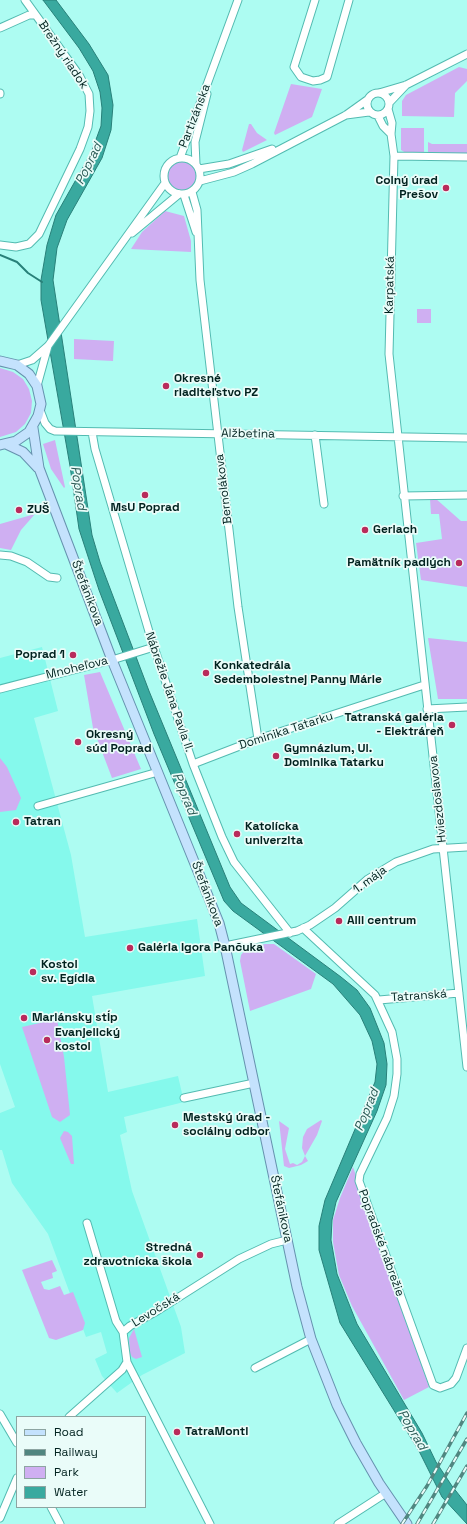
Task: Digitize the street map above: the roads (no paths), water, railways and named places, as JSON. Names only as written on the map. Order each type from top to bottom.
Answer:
[{"type":"main road","points":[[1,360],[17,365],[29,374],[37,386],[40,398],[40,410],[33,428],[21,439],[3,445]]},
{"type":"main road","name":"Štefánikova","points":[[33,428],[38,468],[116,658],[158,772],[214,911],[225,946],[283,1223],[311,1339],[337,1405],[368,1464],[407,1524]]},
{"type":"main road","name":"Štefánikova","points":[[3,445],[23,452],[38,468]]},
{"type":"street","name":"Brežný riadok","points":[[0,245],[16,247],[29,244],[39,234],[80,149],[88,127],[90,111],[88,94],[79,75],[25,0]]},
{"type":"street","name":"Partizánska","points":[[180,158],[238,0]]},
{"type":"street","points":[[315,0],[294,67],[301,77],[313,81],[327,77],[349,0]]},
{"type":"street","name":"Brežný riadok","points":[[0,28],[35,14]]},
{"type":"street","points":[[125,239],[181,195],[192,192],[200,181],[234,172],[346,115],[372,95],[406,85],[467,54]]},
{"type":"street","name":"Partizánska","points":[[198,166],[195,142],[211,74]]},
{"type":"street","points":[[346,115],[369,112],[378,116],[384,114],[388,106],[406,85]]},
{"type":"street","points":[[379,93],[386,96],[388,106]]},
{"type":"street","points":[[367,100],[366,106],[369,112]]},
{"type":"street","name":"Karpatská","points":[[388,106],[392,123],[391,134],[394,156],[388,338],[398,437]]},
{"type":"street","name":"Karpatská","points":[[378,116],[383,126],[391,134]]},
{"type":"street","points":[[181,195],[170,190],[165,183],[164,173],[173,160],[180,158],[187,159],[198,166],[229,164],[297,141]]},
{"type":"street","points":[[394,156],[467,158]]},
{"type":"street","points":[[198,166],[200,181]]},
{"type":"street","points":[[17,365],[32,360],[48,346],[165,183]]},
{"type":"street","name":"Bernolákova","points":[[192,192],[197,210],[203,301],[239,615],[258,739]]},
{"type":"street","name":"Bernolákova","points":[[181,195],[198,238]]},
{"type":"street","points":[[37,386],[48,346]]},
{"type":"street","name":"Alžbetina","points":[[40,410],[45,423],[50,430],[55,431],[467,438]]},
{"type":"street","name":"Nábrežie Jána Pavla II.","points":[[92,432],[95,449],[154,646],[193,764],[234,862],[286,933]]},
{"type":"street","points":[[315,435],[324,504]]},
{"type":"street","name":"Hviezdoslavova","points":[[398,437],[403,496],[467,1067]]},
{"type":"street","points":[[403,496],[467,495]]},
{"type":"street","points":[[0,555],[11,556],[27,562],[49,577],[57,578]]},
{"type":"street","name":"Mnoheľova","points":[[0,689],[138,652],[154,646]]},
{"type":"street","name":"Dominika Tatarku","points":[[193,764],[258,739],[424,685]]},
{"type":"street","points":[[427,709],[467,707]]},
{"type":"street","points":[[38,806],[158,772]]},
{"type":"street","name":"1. mája","points":[[225,946],[303,928],[334,908],[368,879],[388,866],[424,852],[443,848],[467,847]]},
{"type":"street","name":"Popradské nábrežie","points":[[303,928],[379,1000],[395,1042],[397,1059],[396,1086],[390,1109],[360,1174],[359,1181],[430,1381],[435,1386],[440,1388],[451,1384],[456,1378],[467,1348]]},
{"type":"street","name":"Tatranská","points":[[379,1000],[419,995],[459,994]]},
{"type":"street","points":[[184,1098],[254,1083]]},
{"type":"street","points":[[87,1223],[116,1321],[123,1332]]},
{"type":"street","name":"Levočská","points":[[210,1524],[127,1362],[123,1332],[130,1326],[157,1311],[239,1259],[271,1244],[287,1240]]},
{"type":"street","points":[[255,1368],[311,1339]]},
{"type":"street","points":[[70,1416],[122,1370],[127,1362]]},
{"type":"street","points":[[0,1414],[16,1441]]},
{"type":"street","points":[[0,1518],[16,1480]]},
{"type":"street","points":[[338,1524],[386,1493]]},
{"type":"street","points":[[52,1508],[60,1524]]},
{"type":"water","name":"Poprad","points":[[43,0],[56,0],[89,44],[108,75],[113,105],[111,130],[102,158],[67,220],[57,248],[53,280],[92,535],[100,562],[149,691],[230,887],[241,903],[357,990],[370,1008],[384,1043],[387,1064],[386,1085],[377,1111],[336,1202],[332,1220],[331,1240],[337,1274],[357,1324],[422,1433],[436,1462],[467,1505],[467,1524],[442,1497],[419,1451],[340,1323],[319,1250],[319,1226],[325,1200],[375,1082],[377,1064],[372,1041],[360,1015],[333,984],[233,911],[224,901],[154,734],[99,590],[79,529],[70,466],[41,300],[41,280],[47,245],[56,215],[91,153],[101,126],[102,108],[100,92],[93,71],[79,48]]},
{"type":"waterway","points":[[0,255],[17,262],[28,273],[42,282]]},
{"type":"railway","points":[[402,1524],[427,1486],[467,1413]]},
{"type":"railway","points":[[417,1524],[467,1439]]},
{"type":"railway","points":[[433,1524],[467,1466]]},
{"type":"place","name":"Colný úrad Prešov","points":[[446,188]]},
{"type":"place","name":"Okresné riaditeľstvo PZ","points":[[166,386]]},
{"type":"place","name":"MsU Poprad","points":[[145,495]]},
{"type":"place","name":"ZUŠ","points":[[19,510]]},
{"type":"place","name":"Gerlach","points":[[365,530]]},
{"type":"place","name":"Pamätník padlých","points":[[459,563]]},
{"type":"place","name":"Poprad 1","points":[[73,655]]},
{"type":"place","name":"Konkatedrála Sedembolestnej Panny Márie","points":[[206,673]]},
{"type":"place","name":"Tatranská galéria - Elektráreň","points":[[452,725]]},
{"type":"place","name":"Okresný súd Poprad","points":[[78,742]]},
{"type":"place","name":"Gymnázium, Ul. Dominika Tatarku","points":[[276,756]]},
{"type":"place","name":"Tatran","points":[[16,822]]},
{"type":"place","name":"Katolícka univerzita","points":[[237,834]]},
{"type":"place","name":"Alli centrum","points":[[339,921]]},
{"type":"place","name":"Galéria Igora Pančuka","points":[[130,948]]},
{"type":"place","name":"Kostol sv. Egídia","points":[[33,972]]},
{"type":"place","name":"Mariánsky stĺp","points":[[24,1018]]},
{"type":"place","name":"Evanjelický kostol","points":[[47,1040]]},
{"type":"place","name":"Mestský úrad - sociálny odbor","points":[[175,1125]]},
{"type":"place","name":"Stredná zdravotnícka škola","points":[[200,1255]]},
{"type":"place","name":"TatraMonti","points":[[177,1432]]}]
